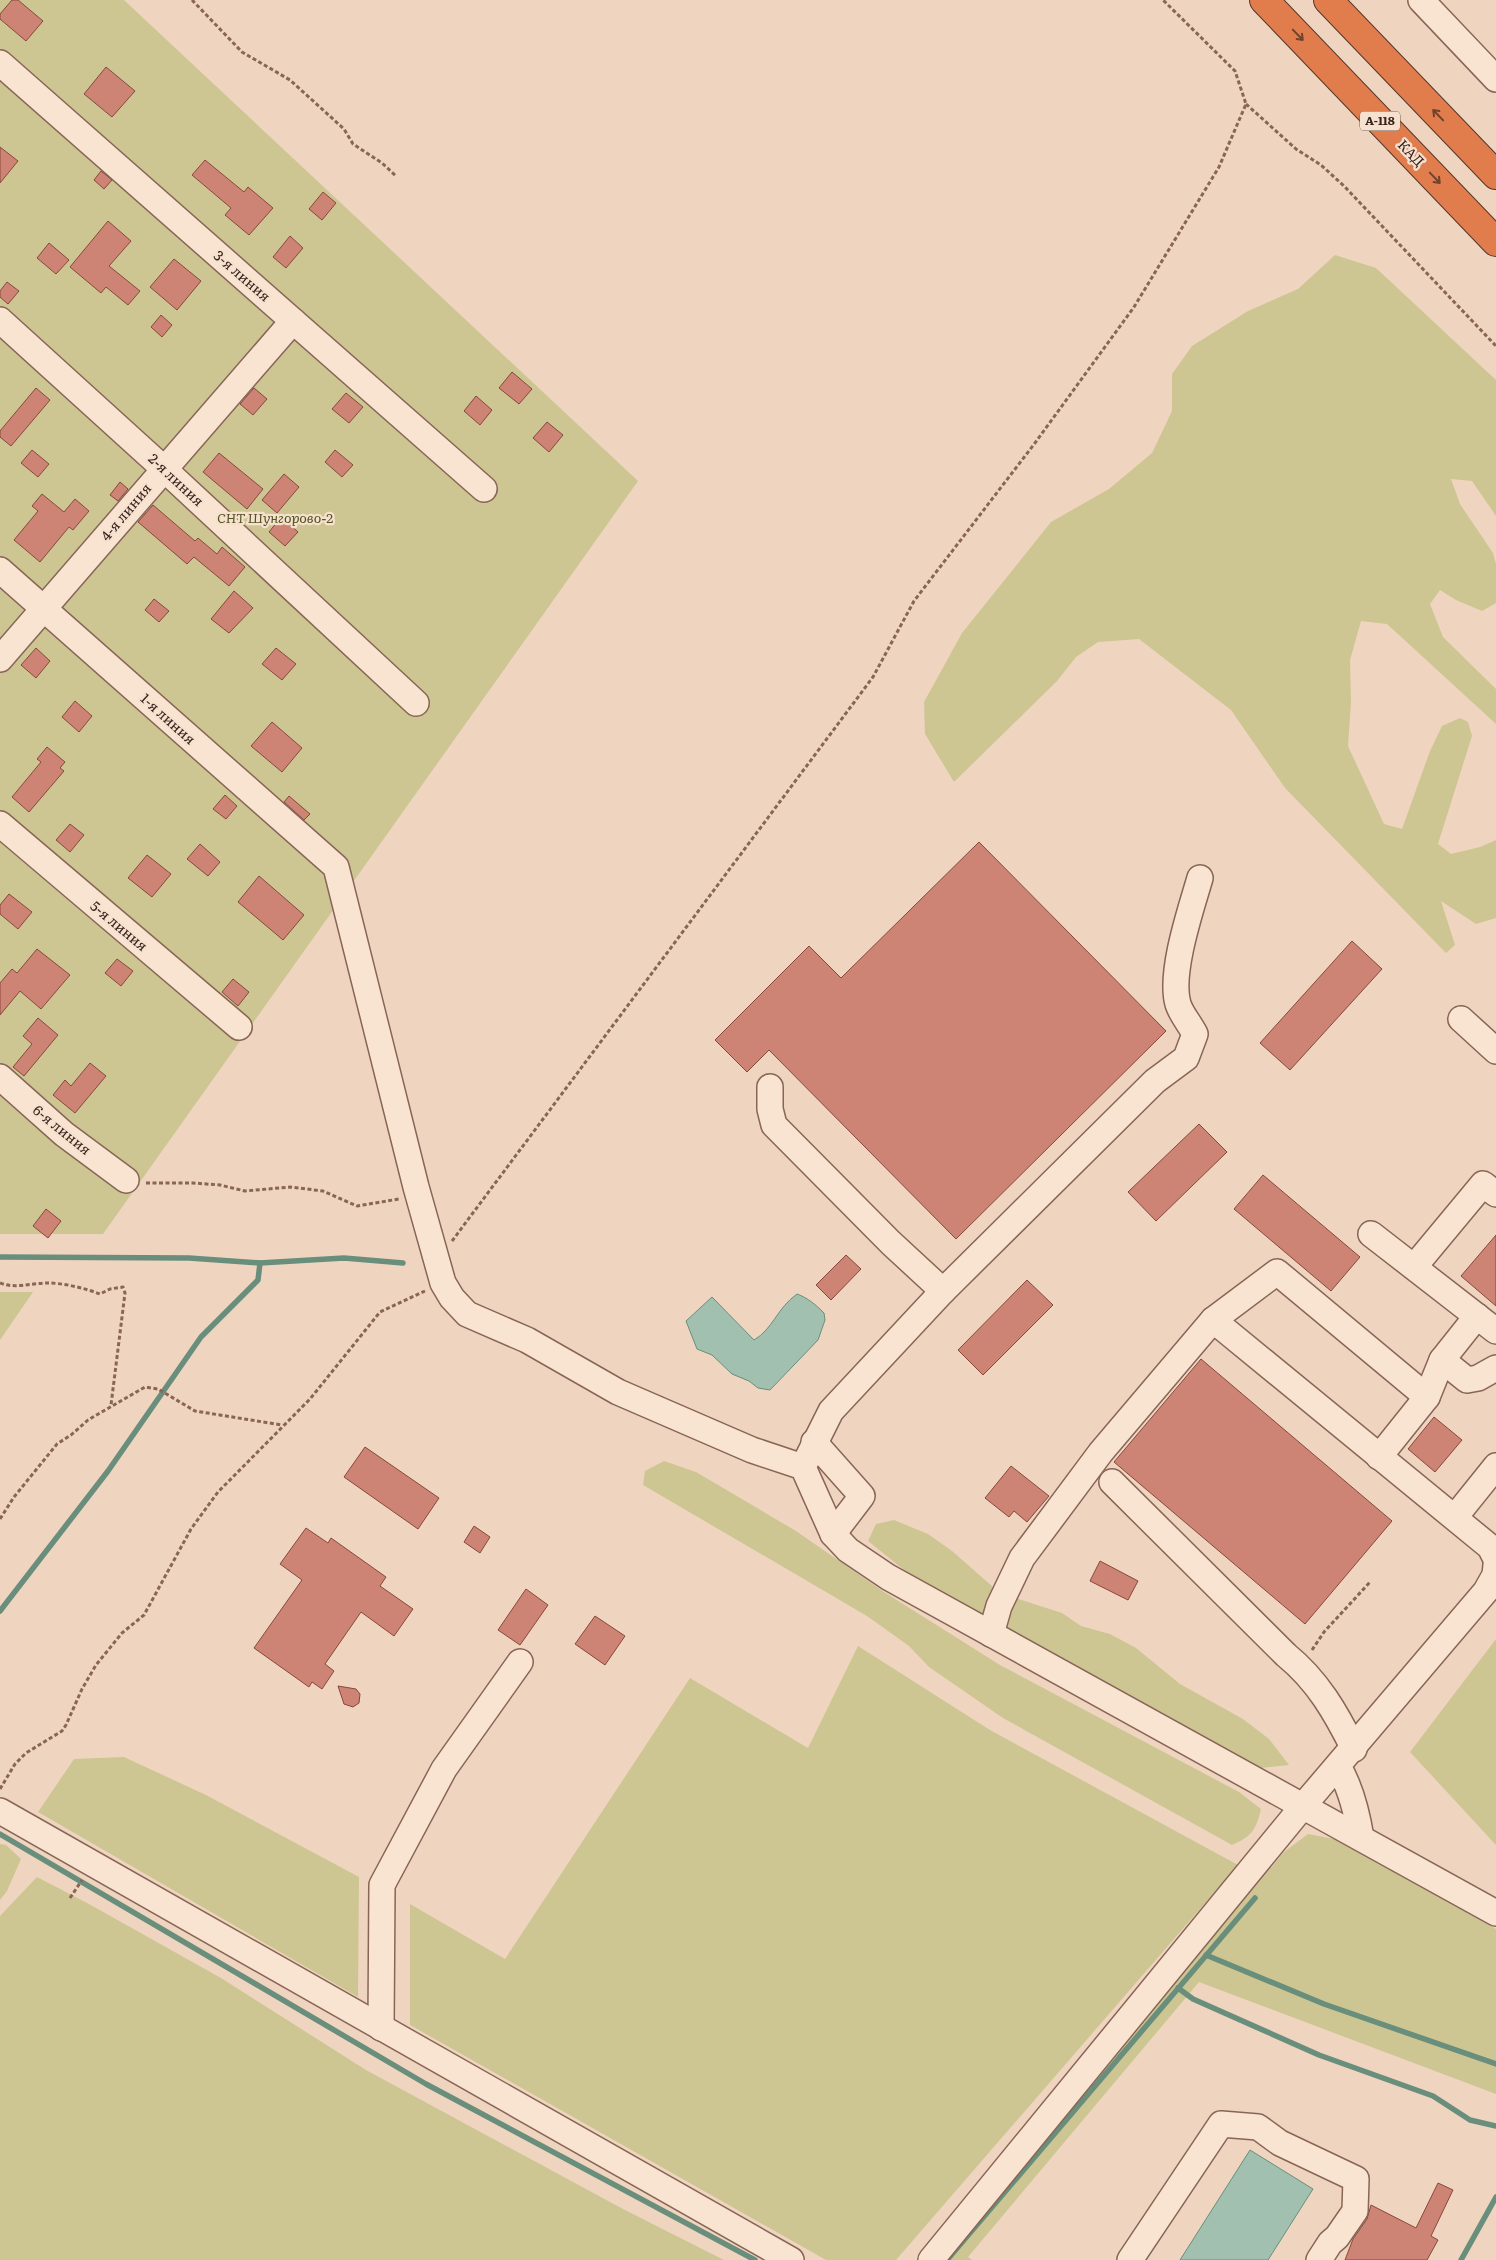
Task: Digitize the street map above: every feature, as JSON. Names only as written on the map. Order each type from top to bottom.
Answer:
[{"type":"highway","name":"КАД","points":[[1264,0],[1496,242]]},
{"type":"highway","points":[[1328,0],[1496,176]]},
{"type":"street","points":[[1420,0],[1496,78]]},
{"type":"street","name":"3-я линия","points":[[0,63],[484,489]]},
{"type":"street","name":"2-я линия","points":[[0,320],[163,468],[416,703]]},
{"type":"street","name":"4-я линия","points":[[0,659],[163,468],[293,321]]},
{"type":"street","name":"1-я линия","points":[[0,570],[336,867],[418,1195]]},
{"type":"street","name":"5-я линия","points":[[0,824],[239,1027]]},
{"type":"street","points":[[803,1467],[814,1442],[831,1412],[943,1291],[1155,1081],[1186,1058],[1194,1034],[1178,1005],[1176,988],[1181,942],[1200,878]]},
{"type":"street","points":[[1461,1019],[1496,1051]]},
{"type":"street","name":"6-я линия","points":[[0,1077],[64,1134],[126,1180]]},
{"type":"street","points":[[770,1087],[770,1109],[774,1126],[891,1243],[943,1291]]},
{"type":"street","points":[[1414,1267],[1484,1184],[1496,1194]]},
{"type":"street","points":[[418,1195],[440,1272],[452,1298],[467,1314],[527,1340],[618,1392],[752,1450],[803,1467],[833,1534],[848,1550],[888,1577],[1496,1913]]},
{"type":"street","points":[[1371,1234],[1487,1323],[1442,1360],[1427,1397],[1379,1457]]},
{"type":"street","points":[[991,1634],[999,1606],[1022,1558],[1101,1452],[1213,1320],[1276,1272],[1427,1397]]},
{"type":"street","points":[[1213,1320],[1455,1517],[1490,1547],[1496,1560]]},
{"type":"street","points":[[1442,1360],[1467,1380],[1478,1378],[1496,1368]]},
{"type":"street","points":[[814,1442],[862,1496],[833,1534]]},
{"type":"street","points":[[1455,1517],[1496,1466]]},
{"type":"street","points":[[1112,1482],[1286,1655],[1301,1667],[1335,1710],[1346,1757],[1348,1788],[1357,1816],[1361,1838]]},
{"type":"street","points":[[931,2260],[1303,1806],[1486,1591],[1495,1575],[1496,1566]]},
{"type":"street","points":[[381,2028],[382,1885],[444,1770],[520,1662]]},
{"type":"street","points":[[0,1812],[791,2260]]},
{"type":"street","points":[[1130,2260],[1221,2124],[1258,2127],[1280,2143],[1356,2179],[1355,2212],[1319,2260]]},
{"type":"path","points":[[192,0],[242,52],[290,80],[344,129],[353,144],[382,163],[396,176]]},
{"type":"path","points":[[1163,0],[1235,71],[1246,104],[1296,149],[1321,165],[1344,186],[1496,346]]},
{"type":"path","points":[[0,1789],[15,1764],[26,1753],[62,1731],[96,1665],[122,1633],[144,1615],[191,1528],[218,1492],[310,1399],[380,1312],[440,1272],[874,678],[914,602],[1035,443],[1134,307],[1220,166],[1246,104]]},
{"type":"path","points":[[126,1180],[153,1184],[211,1184],[245,1191],[290,1187],[324,1191],[357,1206],[418,1195]]},
{"type":"path","points":[[0,1283],[24,1286],[56,1284],[84,1288],[100,1294],[123,1287],[125,1292],[111,1405]]},
{"type":"path","points":[[0,1519],[14,1497],[57,1444],[111,1405],[145,1387],[158,1389],[195,1411],[283,1425]]},
{"type":"path","points":[[1301,1667],[1324,1632],[1371,1582]]},
{"type":"green space","name":"СНТ Шунгорово-2","points":[[0,0],[124,0],[638,481],[103,1234],[0,1234]]},
{"type":"green space","points":[[1335,255],[1376,268],[1496,380],[1496,516],[1472,481],[1451,479],[1460,504],[1493,553],[1496,564],[1496,603],[1482,611],[1456,600],[1440,590],[1430,604],[1443,637],[1496,689],[1496,724],[1387,624],[1361,621],[1350,660],[1351,702],[1348,746],[1384,824],[1402,829],[1430,751],[1442,726],[1460,718],[1468,722],[1472,736],[1438,844],[1451,854],[1480,847],[1496,840],[1496,918],[1476,924],[1441,901],[1455,945],[1446,953],[1285,788],[1231,710],[1139,639],[1098,642],[1076,657],[1057,681],[954,782],[925,734],[924,702],[962,633],[1051,522],[1109,489],[1152,453],[1172,411],[1172,374],[1192,346],[1248,311],[1298,289]]},
{"type":"green space","points":[[0,1292],[33,1292],[0,1340]]},
{"type":"green space","points":[[664,1461],[696,1472],[796,1531],[884,1592],[1000,1665],[1239,1792],[1261,1809],[1255,1827],[1244,1839],[1232,1845],[1003,1718],[929,1667],[909,1646],[867,1616],[643,1485],[645,1471]]},
{"type":"green space","points":[[894,1520],[928,1534],[952,1551],[993,1587],[984,1617],[923,1585],[868,1541],[876,1524]]},
{"type":"green space","points":[[1015,1598],[1062,1613],[1081,1626],[1110,1634],[1136,1648],[1180,1684],[1243,1719],[1269,1739],[1289,1765],[1261,1768],[1202,1738],[1005,1628]]},
{"type":"green space","points":[[1496,1639],[1496,1845],[1410,1752]]},
{"type":"green space","points":[[858,1646],[990,1730],[1238,1865],[896,2260],[826,2260],[410,2025],[410,1904],[505,1959],[690,1678],[808,1748]]},
{"type":"green space","points":[[124,1757],[206,1795],[359,1877],[358,1997],[38,1812],[74,1759]]},
{"type":"green space","points":[[1308,1834],[1339,1840],[1496,1929],[1496,2094],[1199,1982],[968,2257],[972,2260],[947,2260],[1284,1852]]},
{"type":"green space","points":[[0,1844],[6,1845],[21,1859],[7,1891],[0,1900]]},
{"type":"green space","points":[[37,1877],[221,1978],[366,2070],[623,2209],[724,2260],[0,2260],[0,1916]]},
{"type":"shaded area","points":[[797,1294],[818,1307],[824,1313],[825,1320],[818,1340],[770,1390],[758,1388],[749,1381],[732,1374],[712,1355],[697,1349],[686,1321],[712,1297],[754,1340],[766,1330]]},
{"type":"shaded area","points":[[1250,2150],[1313,2189],[1268,2260],[1180,2260]]},
{"type":"building","points":[[12,0],[18,0],[43,21],[26,41],[0,19],[0,14]]},
{"type":"building","points":[[106,67],[135,91],[112,117],[84,94]]},
{"type":"building","points":[[0,147],[18,161],[0,183]]},
{"type":"building","points":[[205,160],[244,192],[248,187],[273,208],[249,235],[225,215],[231,208],[192,175]]},
{"type":"building","points":[[101,171],[112,180],[104,189],[94,180]]},
{"type":"building","points":[[323,192],[336,203],[322,220],[309,209]]},
{"type":"building","points":[[108,221],[131,241],[109,266],[140,291],[128,305],[106,287],[101,293],[70,267]]},
{"type":"building","points":[[290,236],[303,248],[286,268],[273,257]]},
{"type":"building","points":[[49,243],[69,260],[56,274],[37,258]]},
{"type":"building","points":[[174,259],[201,281],[177,310],[150,287]]},
{"type":"building","points":[[7,282],[19,291],[8,304],[0,297],[0,291]]},
{"type":"building","points":[[161,315],[172,325],[162,337],[151,327]]},
{"type":"building","points":[[512,372],[532,389],[519,404],[499,388]]},
{"type":"building","points":[[36,388],[50,400],[11,446],[0,437],[0,431]]},
{"type":"building","points":[[254,388],[267,399],[253,415],[240,404]]},
{"type":"building","points":[[346,393],[363,407],[349,423],[332,409]]},
{"type":"building","points":[[476,396],[492,410],[480,425],[464,411]]},
{"type":"building","points":[[547,422],[563,435],[549,452],[533,438]]},
{"type":"building","points":[[32,450],[49,464],[38,477],[21,463]]},
{"type":"building","points":[[335,450],[353,465],[342,477],[325,462]]},
{"type":"building","points":[[219,453],[263,489],[247,509],[203,472]]},
{"type":"building","points":[[284,474],[299,487],[277,513],[262,500]]},
{"type":"building","points":[[120,482],[128,489],[118,501],[110,495]]},
{"type":"building","points":[[42,494],[64,512],[75,499],[89,511],[73,530],[69,527],[40,562],[14,540],[38,511],[32,506]]},
{"type":"building","points":[[153,505],[195,541],[198,538],[217,554],[222,547],[245,567],[229,586],[194,557],[187,564],[138,522]]},
{"type":"building","points":[[281,517],[298,532],[285,546],[269,532]]},
{"type":"building","points":[[234,591],[253,608],[229,633],[211,619]]},
{"type":"building","points":[[154,599],[169,611],[159,622],[145,610]]},
{"type":"building","points":[[36,648],[50,661],[36,678],[21,665]]},
{"type":"building","points":[[276,648],[296,664],[282,680],[262,664]]},
{"type":"building","points":[[75,701],[92,716],[79,732],[62,717]]},
{"type":"building","points":[[272,722],[302,748],[282,772],[251,746]]},
{"type":"building","points":[[47,747],[65,762],[60,768],[64,771],[29,812],[12,797],[41,762],[37,759]]},
{"type":"building","points":[[225,795],[237,806],[226,819],[213,809]]},
{"type":"building","points":[[289,796],[310,814],[304,820],[284,802]]},
{"type":"building","points":[[70,824],[84,835],[70,852],[56,840]]},
{"type":"building","points":[[979,842],[1166,1031],[956,1239],[769,1050],[747,1072],[715,1040],[809,946],[841,978]]},
{"type":"building","points":[[200,844],[220,862],[208,876],[187,859]]},
{"type":"building","points":[[147,855],[171,874],[152,897],[128,878]]},
{"type":"building","points":[[259,876],[304,915],[283,940],[238,902]]},
{"type":"building","points":[[9,894],[32,912],[18,929],[0,914],[0,905]]},
{"type":"building","points":[[1352,941],[1382,969],[1290,1070],[1260,1043]]},
{"type":"building","points":[[37,949],[70,975],[41,1009],[20,991],[0,1015],[0,983],[12,969],[17,973]]},
{"type":"building","points":[[117,959],[133,971],[121,986],[105,973]]},
{"type":"building","points":[[233,979],[249,992],[238,1006],[222,992]]},
{"type":"building","points":[[38,1018],[58,1035],[24,1076],[13,1067],[32,1044],[23,1036]]},
{"type":"building","points":[[90,1063],[106,1076],[75,1113],[53,1095],[65,1080],[71,1086]]},
{"type":"building","points":[[1199,1124],[1227,1152],[1156,1221],[1128,1192]]},
{"type":"building","points":[[1263,1175],[1360,1257],[1331,1291],[1234,1209]]},
{"type":"building","points":[[46,1209],[61,1221],[48,1238],[33,1226]]},
{"type":"building","points":[[1496,1235],[1496,1306],[1461,1276]]},
{"type":"building","points":[[846,1255],[861,1269],[831,1300],[816,1285]]},
{"type":"building","points":[[1027,1280],[1053,1305],[983,1375],[958,1350]]},
{"type":"building","points":[[1201,1359],[1392,1521],[1305,1624],[1114,1462]]},
{"type":"building","points":[[1434,1417],[1462,1440],[1435,1472],[1408,1449]]},
{"type":"building","points":[[365,1447],[439,1498],[418,1529],[344,1477]]},
{"type":"building","points":[[1011,1466],[1049,1496],[1027,1522],[1014,1511],[1009,1517],[985,1498]]},
{"type":"building","points":[[474,1526],[490,1537],[480,1553],[464,1542]]},
{"type":"building","points":[[306,1528],[328,1543],[331,1538],[386,1577],[380,1586],[413,1609],[394,1636],[361,1612],[325,1664],[334,1671],[322,1689],[312,1682],[309,1687],[254,1648],[302,1580],[280,1564]]},
{"type":"building","points":[[1100,1561],[1138,1581],[1128,1600],[1090,1581]]},
{"type":"building","points":[[526,1589],[548,1605],[520,1645],[498,1630]]},
{"type":"building","points":[[595,1616],[625,1636],[605,1665],[575,1644]]},
{"type":"building","points":[[338,1686],[356,1689],[360,1694],[359,1703],[353,1707],[344,1704]]},
{"type":"building","points":[[1438,2183],[1453,2190],[1431,2236],[1438,2240],[1427,2260],[1345,2260],[1353,2239],[1367,2219],[1371,2205],[1416,2228]]},
{"type":"waterway","points":[[0,1257],[189,1258],[260,1263],[344,1258],[403,1263]]},
{"type":"waterway","points":[[0,1611],[108,1471],[201,1337],[258,1280],[260,1263]]},
{"type":"waterway","points":[[0,1834],[426,2084],[755,2260]]},
{"type":"waterway","points":[[947,2260],[1255,1898]]},
{"type":"waterway","points":[[1206,1955],[1324,2004],[1496,2064]]},
{"type":"waterway","points":[[1178,1988],[1193,1999],[1319,2055],[1433,2096],[1470,2120],[1496,2126]]},
{"type":"waterway","points":[[1461,2260],[1496,2197]]}]
